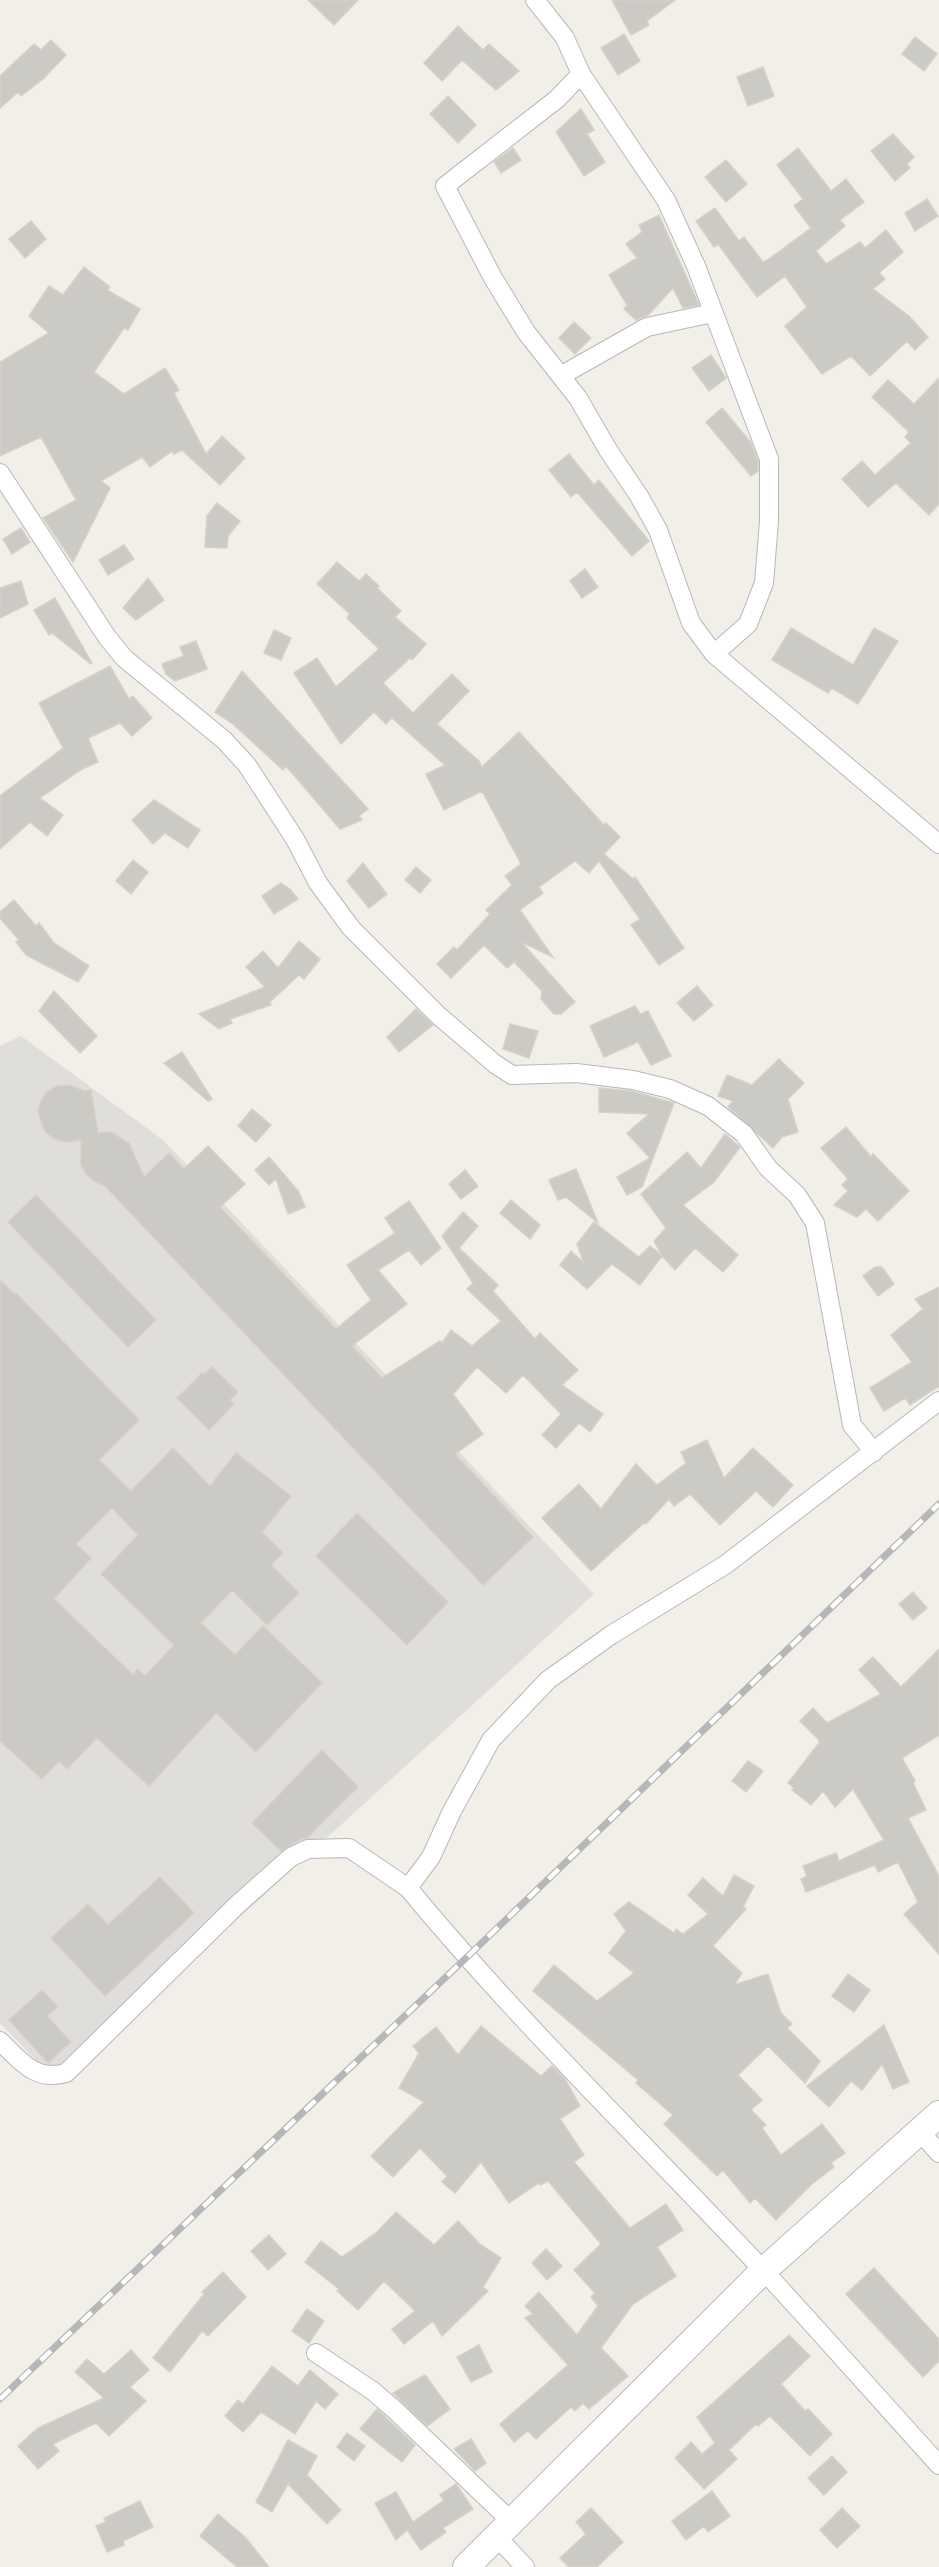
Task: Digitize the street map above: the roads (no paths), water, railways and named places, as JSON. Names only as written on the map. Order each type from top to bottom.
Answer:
[{"type":"main road","points":[[466,2567],[763,2271],[939,2114]]},
{"type":"street","points":[[535,0],[564,38],[581,74],[666,200],[696,266],[769,459],[770,521],[764,583],[748,624],[714,654]]},
{"type":"street","points":[[581,74],[557,99],[445,186],[493,278],[526,332],[562,375],[658,530],[691,623],[714,654],[939,844]]},
{"type":"street","points":[[562,375],[647,327],[713,313]]},
{"type":"street","points":[[0,472],[107,637],[124,657],[224,740],[247,765],[295,839],[318,883],[351,928],[439,1016],[495,1064],[512,1075],[576,1073],[633,1080],[670,1089],[708,1106],[744,1134],[768,1168],[797,1195],[815,1223],[852,1425],[874,1452]]},
{"type":"street","points":[[408,1888],[431,1857],[452,1811],[491,1740],[548,1680],[610,1635],[724,1565],[939,1401]]},
{"type":"street","points":[[0,2041],[29,2069],[44,2077],[66,2073],[238,1904],[291,1857],[308,1848],[349,1848],[408,1888],[466,1958],[626,2130],[763,2271],[939,2465]]},
{"type":"street","points":[[920,2132],[939,2153]]},
{"type":"street","points":[[316,2353],[373,2391],[396,2411],[505,2530],[525,2567]]},
{"type":"railway","points":[[0,2399],[466,1958],[939,1504]]}]
